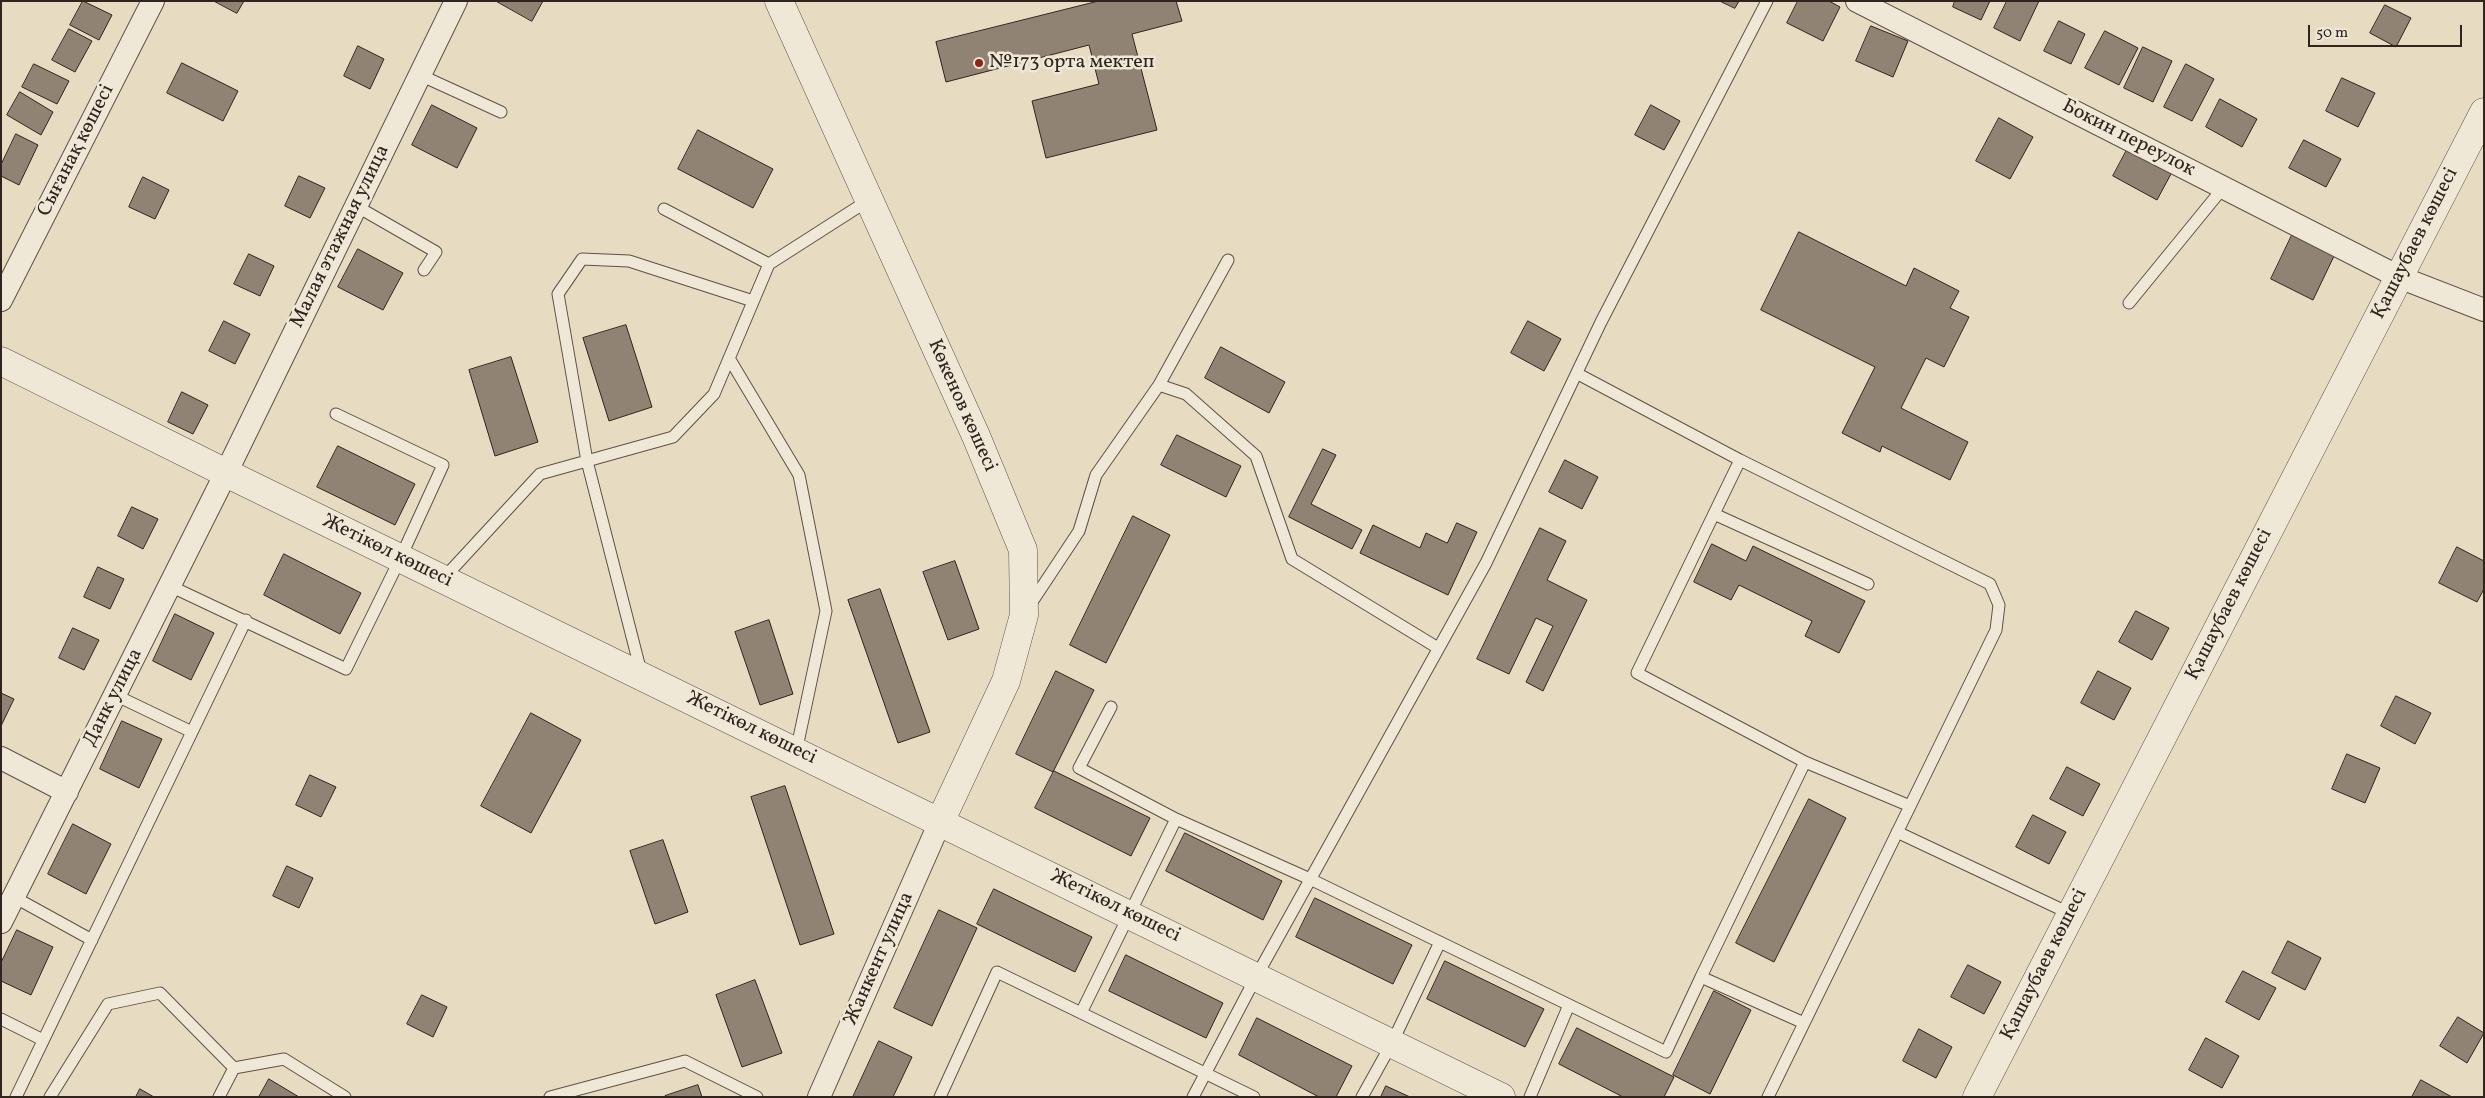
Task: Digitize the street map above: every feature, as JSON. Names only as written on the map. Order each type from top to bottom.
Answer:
[{"type":"street","name":"Сығанақ көшесі","points":[[1,300],[153,1]]},
{"type":"street","name":"Малая этажная улица","points":[[226,473],[456,1]]},
{"type":"street","name":"Көкенов көшесі","points":[[779,1],[976,436],[1022,550],[1024,615],[1006,681],[940,822]]},
{"type":"street","name":"Бокин переулок","points":[[1857,1],[2399,277],[2484,310]]},
{"type":"street","name":"Қашаубаев көшесі","points":[[1977,1097],[2484,112]]},
{"type":"street","name":"Жетікөл көшесі","points":[[1,361],[1501,1097]]},
{"type":"street","name":"Данк улица","points":[[1,922],[226,473]]},
{"type":"street","points":[[1,758],[67,792]]},
{"type":"street","name":"Жанкент улица","points":[[819,1097],[940,822]]},
{"type":"lane","points":[[1193,1097],[1256,977],[1486,563],[1602,322],[1766,1]]},
{"type":"lane","points":[[420,75],[501,112]]},
{"type":"lane","points":[[2129,304],[2223,188]]},
{"type":"lane","points":[[443,579],[540,474],[673,437],[714,394],[769,264],[869,200]]},
{"type":"lane","points":[[356,206],[436,252],[424,270]]},
{"type":"lane","points":[[664,208],[769,264]]},
{"type":"lane","points":[[642,676],[586,461],[558,294],[582,259],[629,261],[753,302]]},
{"type":"lane","points":[[1024,615],[1079,531],[1096,475],[1159,385],[1228,260]]},
{"type":"lane","points":[[729,358],[799,475],[826,610],[796,752]]},
{"type":"lane","points":[[1578,374],[1740,460],[1990,584],[1999,605],[1996,630],[1768,1097]]},
{"type":"lane","points":[[1159,385],[1186,394],[1256,456],[1292,559],[1438,648]]},
{"type":"lane","points":[[170,586],[246,620],[346,669],[400,558],[442,465],[336,414]]},
{"type":"lane","points":[[1740,460],[1637,673],[1805,762],[1910,806]]},
{"type":"lane","points":[[1714,514],[1868,584]]},
{"type":"lane","points":[[16,1097],[246,620]]},
{"type":"lane","points":[[115,694],[192,732]]},
{"type":"lane","points":[[1111,707],[1079,768],[1176,819],[1310,879],[1666,1052],[1805,762]]},
{"type":"lane","points":[[1081,1013],[1131,915],[1176,819]]},
{"type":"lane","points":[[1897,832],[2071,914]]},
{"type":"lane","points":[[14,897],[92,940]]},
{"type":"lane","points":[[1362,1097],[1392,1044],[1440,942]]},
{"type":"lane","points":[[940,1097],[997,972],[1254,1097]]},
{"type":"lane","points":[[1701,977],[1804,1023]]},
{"type":"lane","points":[[50,1097],[108,1004],[160,993],[234,1068]]},
{"type":"lane","points":[[1530,1097],[1569,1005]]},
{"type":"lane","points":[[1,1018],[43,1040]]},
{"type":"lane","points":[[234,1068],[284,1059],[345,1097]]},
{"type":"lane","points":[[550,1097],[686,1061],[757,1097]]},
{"type":"lane","points":[[219,1097],[234,1068]]},
{"type":"building","points":[[83,1],[112,15],[99,40],[70,25]]},
{"type":"building","points":[[214,1],[244,1],[237,13]]},
{"type":"building","points":[[496,1],[543,1],[532,21]]},
{"type":"building","name":"№173 орта мектеп","points":[[1099,1],[1176,1],[1182,21],[1132,34],[1157,130],[1046,158],[1032,101],[1099,84],[1089,45],[946,82],[936,42]]},
{"type":"building","points":[[1720,1],[1739,1],[1735,8]]},
{"type":"building","points":[[1798,1],[1829,1],[1840,7],[1823,41],[1787,23]]},
{"type":"building","points":[[1955,1],[1990,1],[1981,20],[1953,7]]},
{"type":"building","points":[[2007,1],[2039,1],[2020,41],[1994,28]]},
{"type":"building","points":[[2385,5],[2411,18],[2396,47],[2370,33]]},
{"type":"building","points":[[2059,21],[2085,34],[2071,64],[2044,51]]},
{"type":"building","points":[[1871,26],[1908,41],[1893,77],[1856,61]]},
{"type":"building","points":[[69,29],[92,41],[75,72],[52,60]]},
{"type":"building","points":[[2105,31],[2138,48],[2119,85],[2085,68]]},
{"type":"building","points":[[358,46],[384,59],[370,89],[344,76]]},
{"type":"building","points":[[2143,47],[2172,61],[2153,102],[2124,88]]},
{"type":"building","points":[[182,63],[238,91],[223,121],[167,93]]},
{"type":"building","points":[[34,64],[69,81],[57,104],[22,87]]},
{"type":"building","points":[[2186,64],[2214,79],[2192,121],[2164,107]]},
{"type":"building","points":[[2342,78],[2375,93],[2358,127],[2326,111]]},
{"type":"building","points":[[20,92],[53,112],[41,135],[7,115]]},
{"type":"building","points":[[2220,99],[2257,119],[2242,147],[2206,127]]},
{"type":"building","points":[[432,105],[477,128],[457,168],[412,145]]},
{"type":"building","points":[[1651,105],[1680,121],[1664,150],[1635,135]]},
{"type":"building","points":[[1999,118],[2033,137],[2010,179],[1976,161]]},
{"type":"building","points":[[698,130],[773,169],[753,208],[678,169]]},
{"type":"building","points":[[16,134],[38,145],[19,185],[1,176],[1,165]]},
{"type":"building","points":[[2304,140],[2341,159],[2326,187],[2289,168]]},
{"type":"building","points":[[2128,148],[2172,172],[2157,200],[2113,176]]},
{"type":"building","points":[[299,176],[325,188],[310,218],[285,206]]},
{"type":"building","points":[[143,177],[169,190],[155,219],[129,207]]},
{"type":"building","points":[[1799,232],[1906,286],[1914,268],[1959,291],[1950,308],[1969,317],[1944,367],[1926,358],[1901,408],[1968,442],[1950,480],[1882,446],[1880,452],[1842,433],[1875,367],[1761,310]]},
{"type":"building","points":[[2293,233],[2335,254],[2313,300],[2271,279]]},
{"type":"building","points":[[358,249],[403,273],[383,310],[338,287]]},
{"type":"building","points":[[249,254],[274,266],[260,296],[234,284]]},
{"type":"building","points":[[224,321],[250,334],[235,364],[209,351]]},
{"type":"building","points":[[1528,321],[1561,339],[1544,371],[1511,353]]},
{"type":"building","points":[[626,325],[652,407],[609,421],[583,338]]},
{"type":"building","points":[[1221,347],[1285,382],[1269,413],[1205,378]]},
{"type":"building","points":[[511,357],[538,442],[495,456],[469,370]]},
{"type":"building","points":[[182,392],[208,405],[193,434],[168,422]]},
{"type":"building","points":[[1177,435],[1241,466],[1226,497],[1161,465]]},
{"type":"building","points":[[338,446],[415,484],[395,525],[317,487]]},
{"type":"building","points":[[1323,449],[1336,455],[1311,504],[1362,530],[1352,549],[1289,517]]},
{"type":"building","points":[[1565,460],[1598,477],[1582,509],[1549,492]]},
{"type":"building","points":[[132,507],[158,519],[143,549],[118,536]]},
{"type":"building","points":[[1133,516],[1170,535],[1106,663],[1070,645]]},
{"type":"building","points":[[1457,523],[1477,532],[1448,595],[1360,553],[1373,525],[1420,548],[1426,533],[1447,543]]},
{"type":"building","points":[[1540,528],[1566,541],[1547,580],[1587,600],[1543,691],[1526,682],[1553,626],[1536,618],[1509,674],[1477,659]]},
{"type":"building","points":[[1712,544],[1746,561],[1753,546],[1865,601],[1839,653],[1805,636],[1812,621],[1739,585],[1731,600],[1694,582]]},
{"type":"building","points":[[2457,547],[2484,561],[2484,589],[2477,602],[2439,583]]},
{"type":"building","points":[[284,554],[361,593],[340,634],[264,595]]},
{"type":"building","points":[[955,561],[979,629],[948,640],[923,572]]},
{"type":"building","points":[[98,567],[124,579],[110,609],[84,597]]},
{"type":"building","points":[[880,589],[930,732],[898,743],[848,600]]},
{"type":"building","points":[[2136,611],[2169,628],[2152,660],[2119,642]]},
{"type":"building","points":[[175,614],[214,633],[191,680],[153,661]]},
{"type":"building","points":[[769,620],[793,694],[760,705],[735,632]]},
{"type":"building","points":[[73,628],[99,640],[84,670],[59,658]]},
{"type":"building","points":[[1056,671],[1094,690],[1053,772],[1016,754]]},
{"type":"building","points":[[2098,671],[2131,688],[2114,720],[2081,703]]},
{"type":"building","points":[[1,693],[14,699],[1,726]]},
{"type":"building","points":[[2396,696],[2431,713],[2415,744],[2381,726]]},
{"type":"building","points":[[531,713],[581,740],[531,833],[481,806]]},
{"type":"building","points":[[122,721],[162,739],[139,788],[100,769]]},
{"type":"building","points":[[2347,754],[2380,768],[2365,803],[2332,789]]},
{"type":"building","points":[[2067,767],[2100,784],[2083,816],[2050,799]]},
{"type":"building","points":[[1054,771],[1150,818],[1131,856],[1035,808]]},
{"type":"building","points":[[310,775],[336,787],[321,817],[296,805]]},
{"type":"building","points":[[785,786],[834,934],[800,945],[751,797]]},
{"type":"building","points":[[1809,799],[1846,818],[1774,962],[1736,943]]},
{"type":"building","points":[[2033,815],[2066,832],[2049,864],[2016,847]]},
{"type":"building","points":[[73,824],[111,844],[86,894],[48,874]]},
{"type":"building","points":[[1185,833],[1282,881],[1263,920],[1166,871]]},
{"type":"building","points":[[663,840],[688,912],[655,924],[630,851]]},
{"type":"building","points":[[287,866],[313,878],[299,908],[273,896]]},
{"type":"building","points":[[994,889],[1092,937],[1075,972],[977,924]]},
{"type":"building","points":[[1315,898],[1412,945],[1393,984],[1296,937]]},
{"type":"building","points":[[939,910],[977,928],[932,1026],[894,1008]]},
{"type":"building","points":[[17,930],[53,947],[31,995],[1,981],[1,963]]},
{"type":"building","points":[[2288,941],[2321,958],[2305,990],[2272,973]]},
{"type":"building","points":[[1126,955],[1223,1003],[1206,1038],[1109,991]]},
{"type":"building","points":[[1445,961],[1544,1009],[1525,1047],[1427,999]]},
{"type":"building","points":[[1968,965],[2001,982],[1984,1014],[1951,997]]},
{"type":"building","points":[[2243,971],[2276,988],[2259,1020],[2226,1002]]},
{"type":"building","points":[[755,980],[782,1053],[742,1067],[716,995]]},
{"type":"building","points":[[1714,991],[1751,1010],[1710,1094],[1673,1075]]},
{"type":"building","points":[[422,995],[447,1007],[433,1037],[407,1024]]},
{"type":"building","points":[[2458,1017],[2484,1033],[2467,1063],[2440,1046]]},
{"type":"building","points":[[1257,1018],[1352,1066],[1336,1097],[1319,1097],[1239,1055]]},
{"type":"building","points":[[1577,1028],[1674,1077],[1664,1097],[1623,1097],[1559,1064]]},
{"type":"building","points":[[1919,1029],[1952,1047],[1936,1078],[1903,1061]]},
{"type":"building","points":[[2206,1038],[2239,1056],[2222,1088],[2189,1070]]},
{"type":"building","points":[[879,1041],[912,1057],[893,1097],[853,1097]]},
{"type":"building","points":[[269,1079],[299,1097],[259,1097]]},
{"type":"building","points":[[2421,1080],[2452,1097],[2412,1097]]},
{"type":"building","points":[[698,1085],[702,1097],[665,1097],[665,1096]]},
{"type":"building","points":[[1386,1086],[1410,1097],[1381,1097]]},
{"type":"building","points":[[140,1089],[154,1097],[136,1097]]},
{"type":"place","name":"№173 орта мектеп","points":[[979,63]]}]
